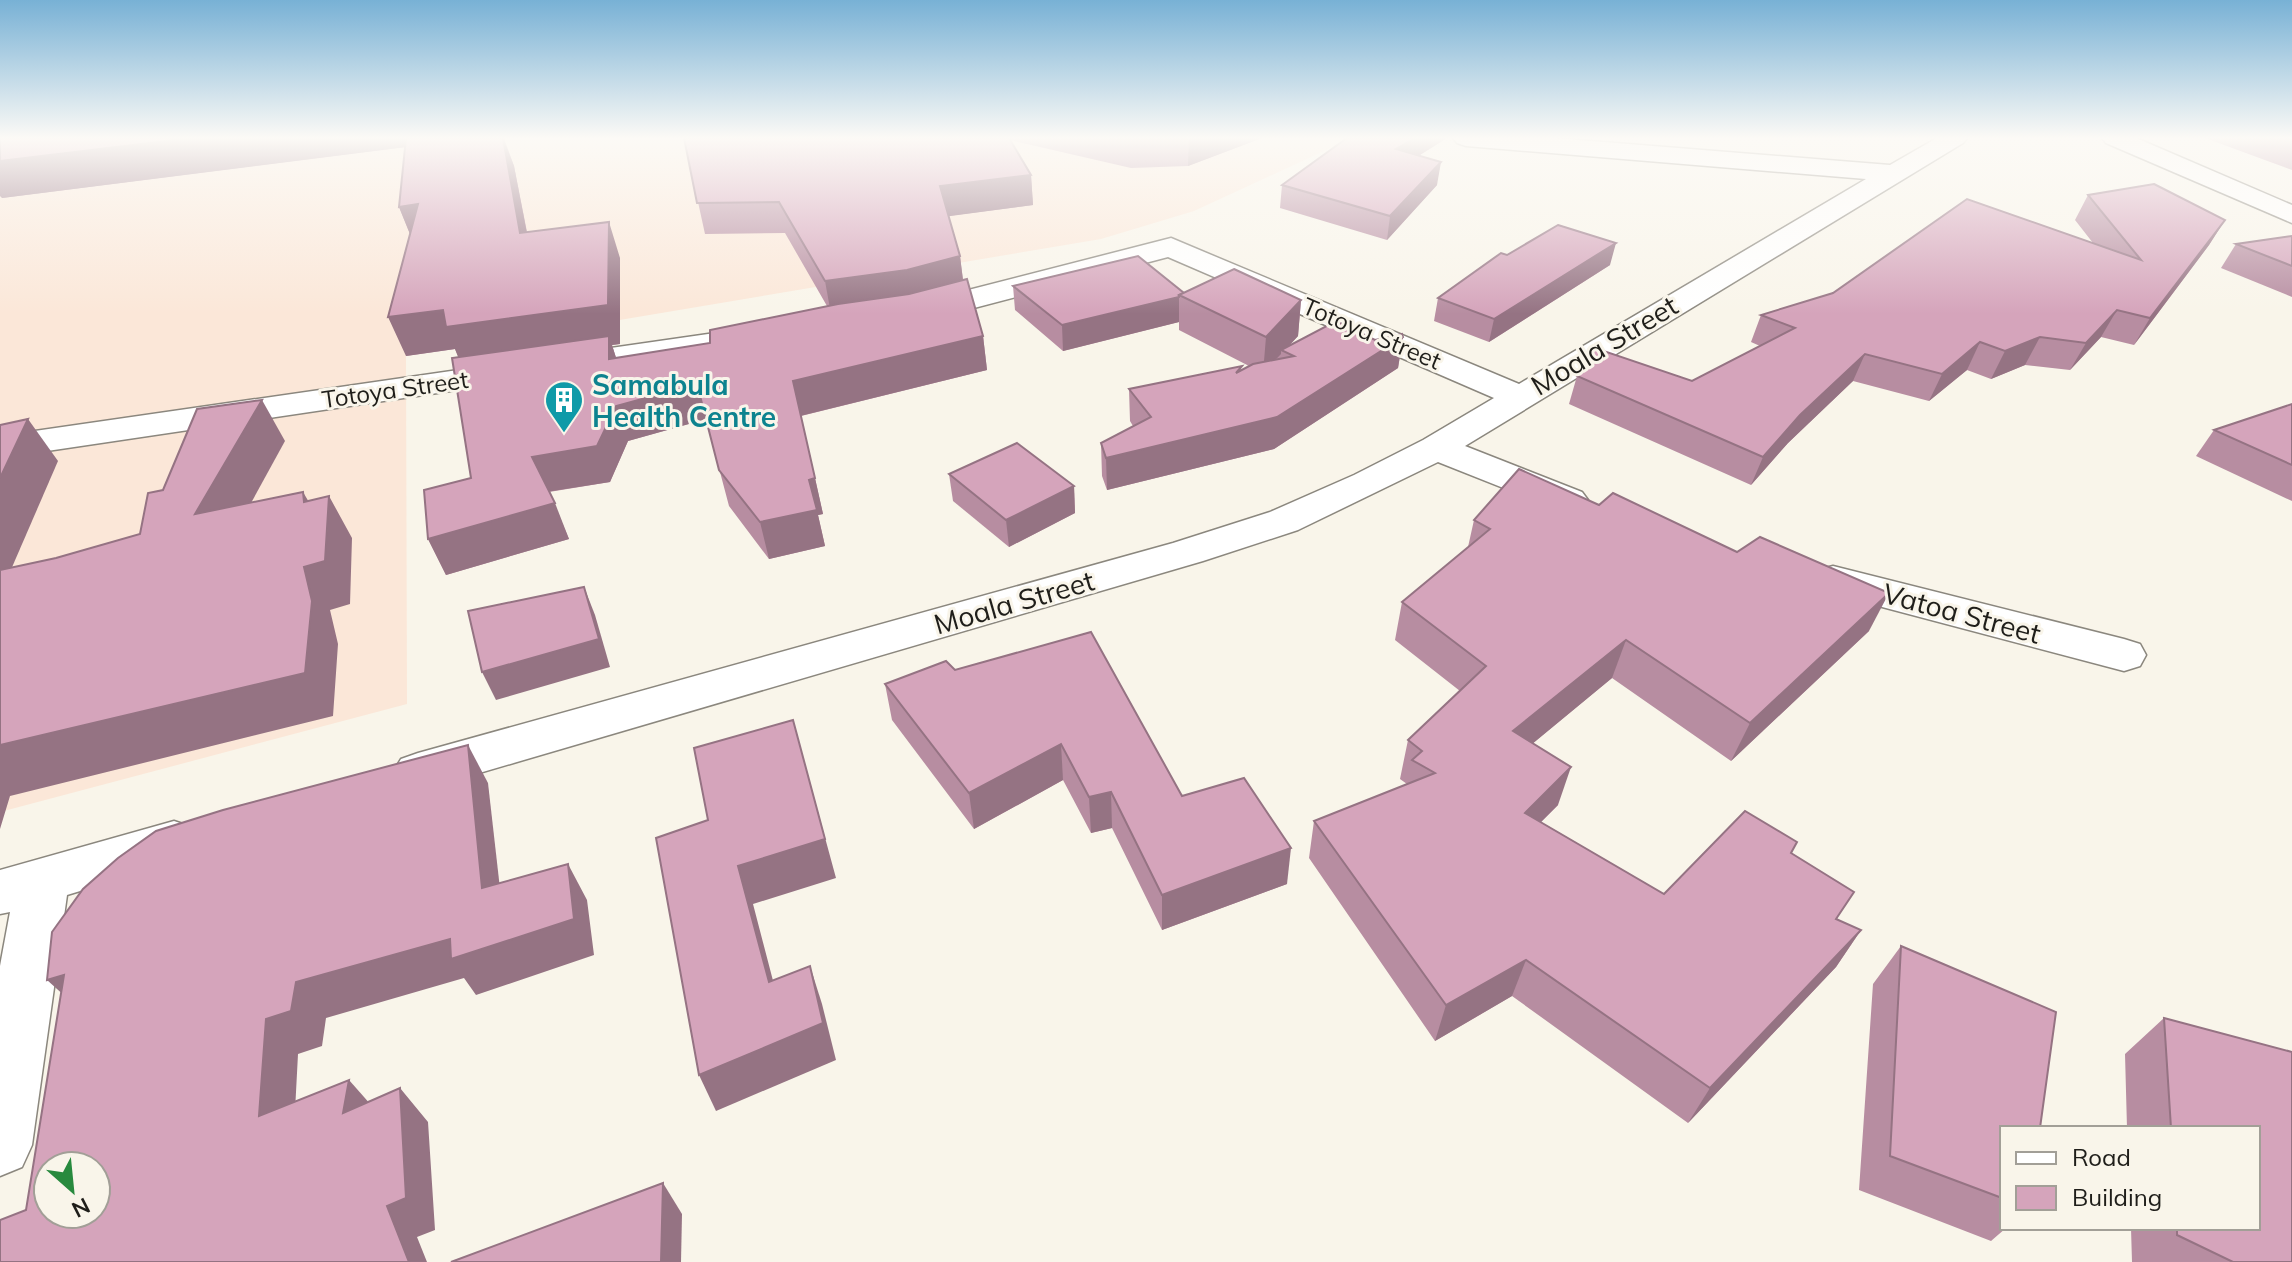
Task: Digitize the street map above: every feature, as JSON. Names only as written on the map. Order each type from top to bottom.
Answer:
[{"type":"street","name":"Moala Street","points":[[378,784],[1188,552],[1284,521],[1436,448],[1851,197]]},
{"type":"street","points":[[2250,197],[2292,215]]},
{"type":"street","name":"Totoya Street","points":[[882,318],[913,314],[1171,247],[1518,396]]},
{"type":"street","name":"Totoya Street","points":[[0,447],[756,337]]},
{"type":"street","points":[[1436,448],[1596,511]]},
{"type":"street","name":"Vatoa Street","points":[[1791,569],[2124,655]]},
{"type":"street","points":[[0,1145],[21,886],[210,832]]},
{"type":"shaded area","points":[[0,197],[1225,197],[1194,211],[1101,239],[406,356],[407,704],[0,812]]},
{"type":"building","points":[[400,197],[514,197],[520,233],[609,222],[608,305],[446,327],[443,310],[388,317],[418,204],[399,207]]},
{"type":"building","points":[[696,197],[943,197],[960,256],[907,270],[825,281],[779,202],[697,203]]},
{"type":"building","points":[[1323,197],[1408,197],[1390,216]]},
{"type":"building","points":[[2090,197],[2179,197],[2225,220],[2150,318],[2117,310],[2086,343],[2040,337],[2005,351],[1980,342],[1942,374],[1865,354],[1800,415],[1763,457],[1577,376],[1586,353],[1595,348],[1692,381],[1795,328],[1761,315],[1833,293],[1967,199],[2141,260]]},
{"type":"building","points":[[1558,225],[1616,243],[1494,319],[1438,298],[1501,253],[1507,255]]},
{"type":"building","points":[[2292,236],[2292,266],[2236,244]]},
{"type":"building","points":[[1138,256],[1184,293],[1179,297],[1062,325],[1013,286]]},
{"type":"building","points":[[1234,269],[1301,300],[1266,337],[1179,295]]},
{"type":"building","points":[[967,279],[983,336],[793,381],[815,478],[809,480],[817,510],[760,522],[719,470],[697,384],[616,406],[597,446],[532,457],[555,503],[428,539],[424,490],[471,478],[452,358],[609,336],[609,359],[710,343],[710,330],[838,304],[909,294]]},
{"type":"building","points":[[1336,321],[1375,340],[1402,334],[1403,337],[1277,417],[1106,458],[1101,443],[1151,417],[1129,389],[1242,366],[1236,373],[1253,364],[1294,356],[1281,350]]},
{"type":"building","points":[[262,400],[195,514],[303,492],[304,502],[329,496],[325,561],[304,567],[312,601],[305,673],[0,745],[0,570],[140,534],[148,493],[163,490],[197,409]]},
{"type":"building","points":[[2292,404],[2292,465],[2214,430]]},
{"type":"building","points":[[28,419],[0,478],[0,425]]},
{"type":"building","points":[[1017,443],[1074,486],[1006,520],[949,474]]},
{"type":"building","points":[[1519,469],[1599,505],[1613,493],[1737,552],[1760,537],[1889,593],[1750,723],[1626,640],[1513,731],[1571,767],[1525,813],[1664,894],[1745,811],[1797,842],[1791,853],[1854,892],[1836,919],[1861,930],[1710,1088],[1526,960],[1446,1005],[1314,821],[1435,773],[1412,760],[1422,751],[1408,740],[1486,666],[1402,602],[1490,529],[1474,520]]},
{"type":"building","points":[[584,587],[599,639],[482,672],[468,611]]},
{"type":"building","points":[[1091,632],[1182,796],[1244,778],[1291,848],[1162,895],[1111,792],[1089,797],[1061,744],[969,793],[885,684],[946,661],[955,670]]},
{"type":"building","points":[[793,720],[825,839],[738,866],[769,982],[810,966],[823,1023],[699,1075],[656,838],[708,820],[694,748]]},
{"type":"building","points":[[468,745],[482,888],[568,864],[574,919],[451,959],[450,939],[296,982],[291,1011],[266,1019],[259,1116],[349,1080],[343,1113],[400,1088],[406,1198],[387,1206],[409,1262],[0,1262],[0,1220],[26,1210],[32,1173],[32,1230],[112,1230],[112,1150],[36,1150],[64,975],[47,980],[52,932],[83,889],[118,858],[156,831],[223,810]]},
{"type":"building","points":[[1901,946],[2056,1012],[2040,1126],[2000,1126],[2000,1197],[1890,1156]]},
{"type":"building","points":[[2164,1018],[2292,1052],[2292,1262],[2233,1262],[2177,1235],[2177,1230],[2260,1230],[2260,1126],[2171,1126]]},
{"type":"building","points":[[663,1183],[661,1262],[451,1262]]},
{"type":"place","name":"Samabula Health Centre","points":[[564,434]]}]
